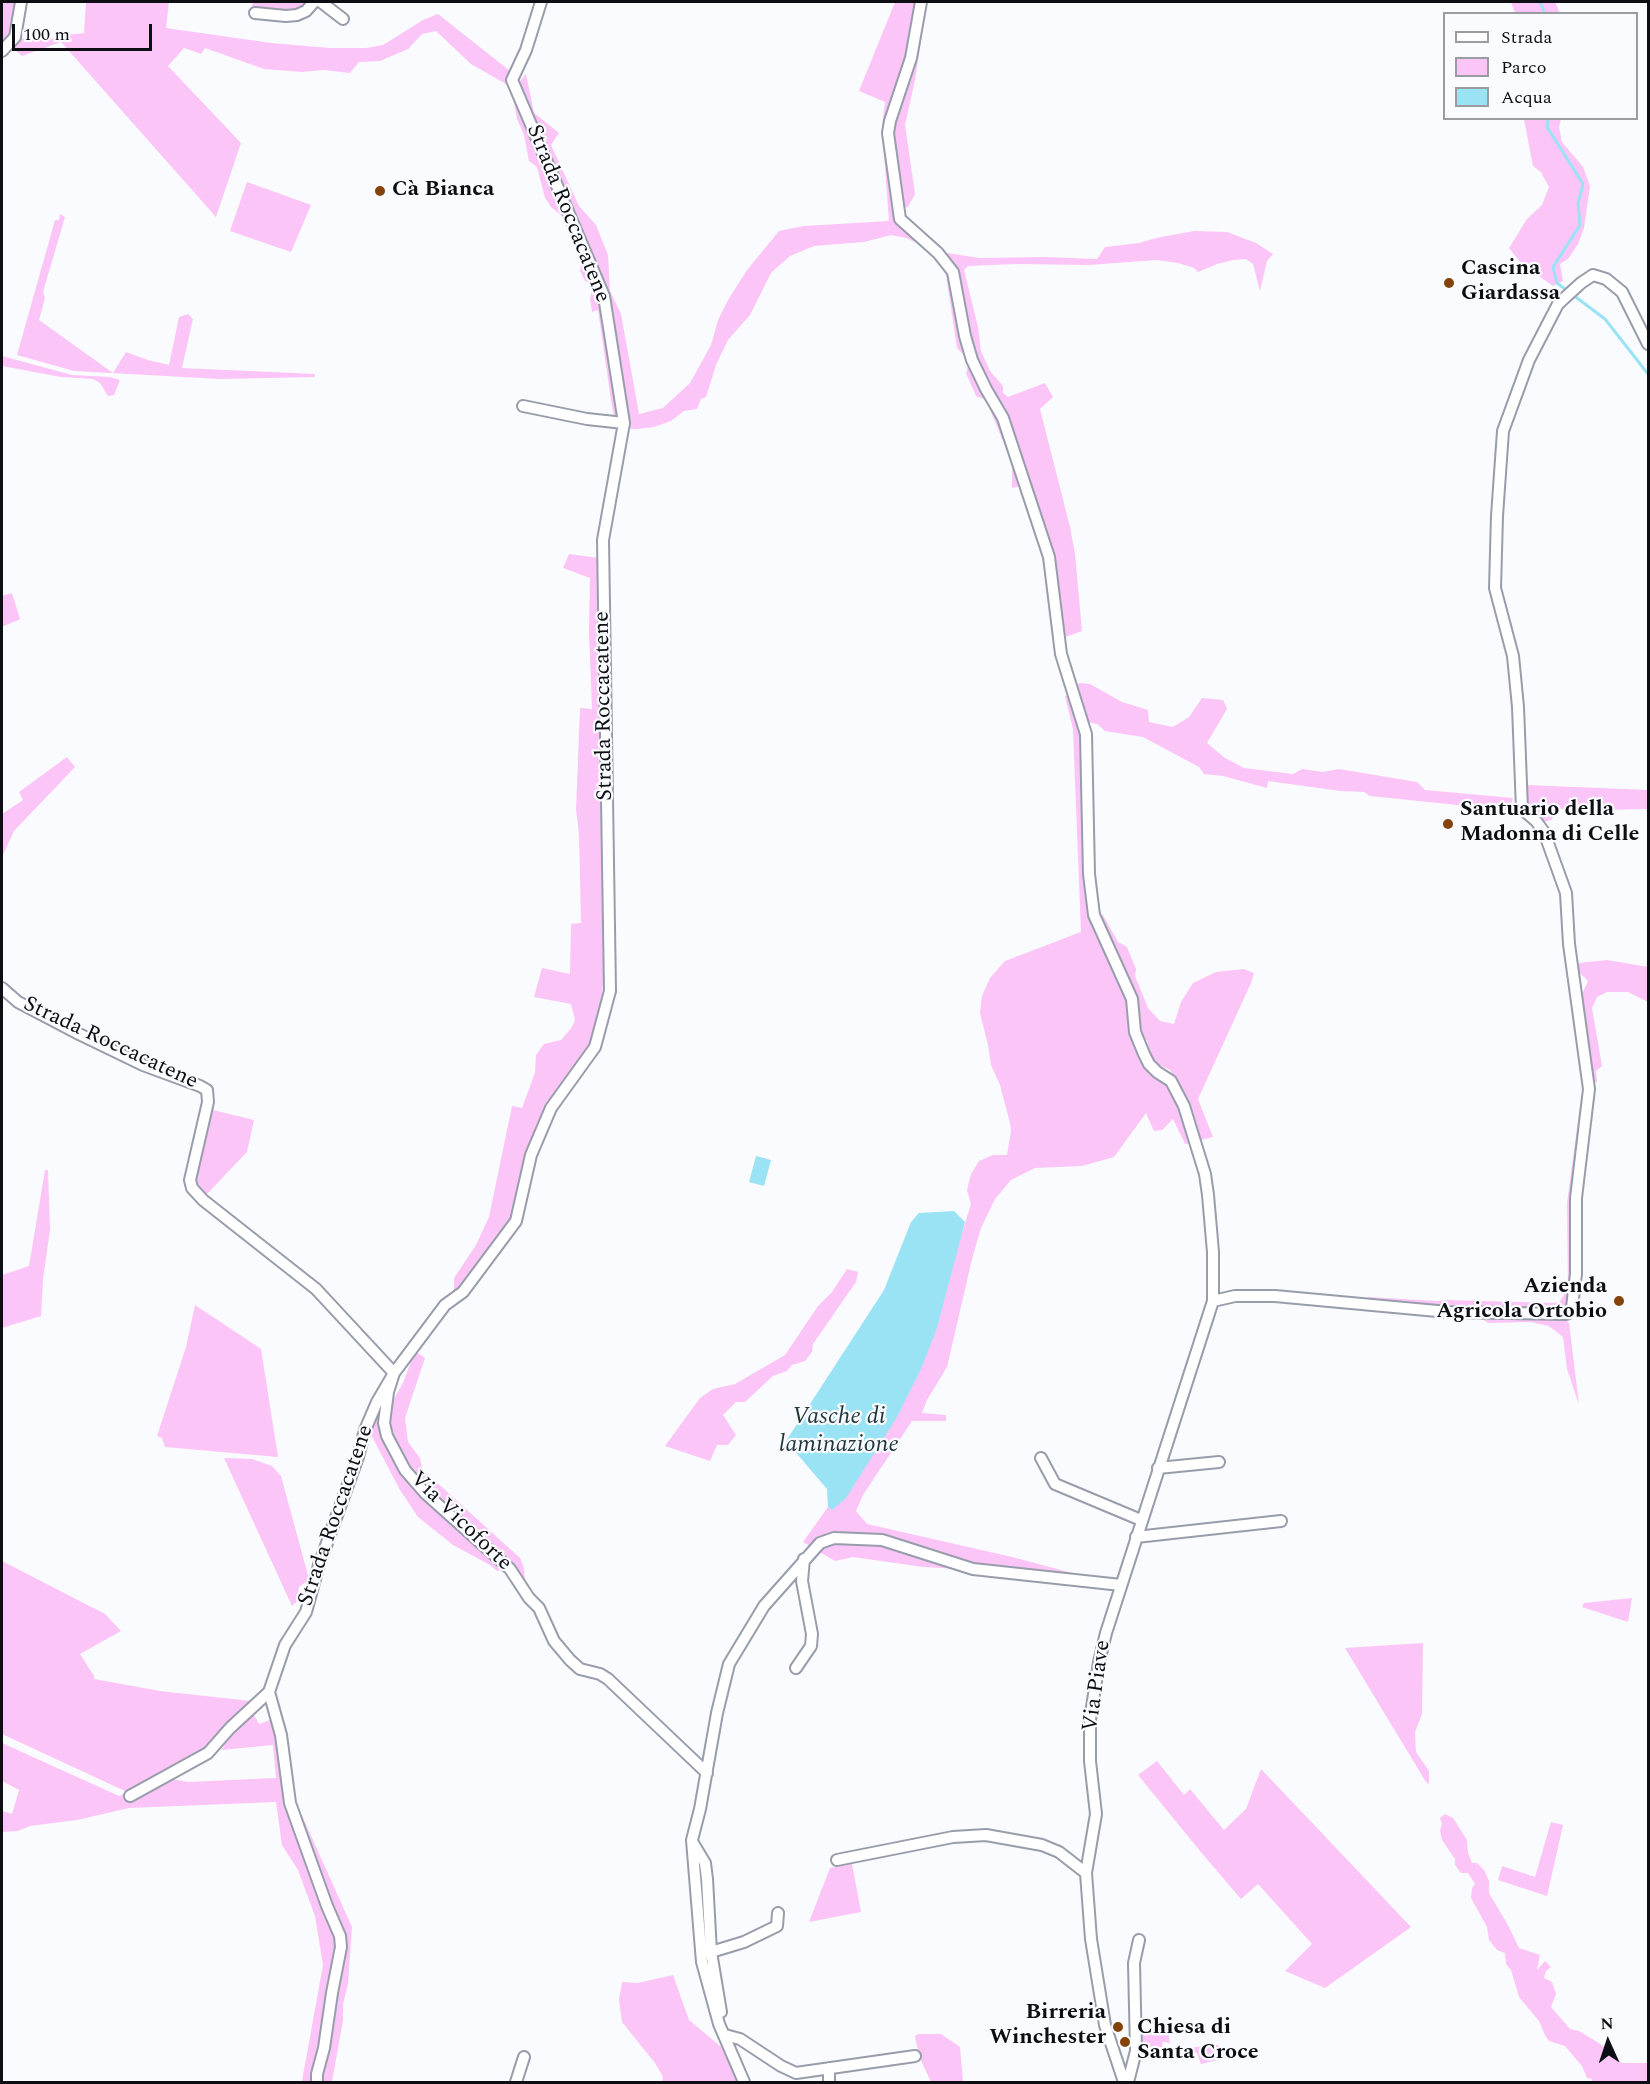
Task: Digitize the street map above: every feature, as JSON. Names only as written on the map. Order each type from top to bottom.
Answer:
[{"type":"street","points":[[2,51],[15,37],[21,2]]},
{"type":"street","points":[[255,13],[297,15],[306,11],[314,2]]},
{"type":"street","points":[[321,2],[343,19]]},
{"type":"street","name":"Strada Roccacatene","points":[[130,1796],[208,1753],[230,1728],[269,1692],[285,1645],[306,1612],[319,1565],[358,1457],[365,1430],[377,1402],[394,1373],[445,1305],[463,1292],[516,1221],[531,1155],[550,1108],[595,1047],[609,991],[603,540],[624,423],[604,296],[512,80],[526,50],[541,2]]},
{"type":"street","name":"Via Piave","points":[[921,2],[911,58],[888,133],[894,190],[900,219],[938,253],[954,272],[965,336],[972,360],[1003,418],[1049,557],[1060,654],[1086,734],[1089,874],[1094,915],[1132,999],[1135,1032],[1144,1054],[1156,1072],[1171,1081],[1184,1106],[1205,1173],[1212,1252],[1213,1301],[1106,1633],[1090,1720],[1090,1761],[1096,1814],[1086,1873],[1091,1939],[1105,2025],[1126,2082]]},
{"type":"street","points":[[1213,1301],[1235,1296],[1275,1296],[1448,1312],[1567,1314],[1572,1307],[1576,1274],[1576,1198],[1589,1089],[1569,944],[1566,893],[1544,832],[1536,821],[1522,809],[1518,707],[1513,656],[1495,588],[1503,430],[1529,360],[1558,304],[1593,275],[1606,279],[1622,292],[1648,344]]},
{"type":"street","points":[[524,406],[587,419],[624,423]]},
{"type":"street","name":"Strada Roccacatene","points":[[2,988],[18,1002],[106,1047],[207,1090],[208,1101],[190,1180],[192,1188],[212,1207],[316,1290],[394,1373]]},
{"type":"street","name":"Via Vicoforte","points":[[394,1373],[388,1392],[384,1423],[387,1436],[405,1470],[425,1493],[510,1569],[529,1598],[539,1608],[554,1641],[570,1660],[580,1668],[608,1679],[707,1773]]},
{"type":"street","points":[[1041,1458],[1055,1484],[1141,1520]]},
{"type":"street","points":[[1158,1468],[1219,1462]]},
{"type":"street","points":[[1136,1537],[1281,1521]]},
{"type":"street","points":[[744,2082],[719,2024],[702,1962],[692,1840],[729,1664],[764,1606],[820,1543],[834,1538],[882,1540],[973,1569],[1121,1585]]},
{"type":"street","points":[[796,1668],[811,1646],[812,1634],[802,1581],[804,1559]]},
{"type":"street","points":[[269,1692],[281,1735],[290,1803],[340,1936],[341,1947],[318,2082]]},
{"type":"street","points":[[837,1860],[953,1837],[986,1835],[1050,1848],[1059,1852],[1086,1873]]},
{"type":"street","points":[[692,1840],[705,1863],[711,1952],[722,2016],[719,2024]]},
{"type":"street","points":[[711,1952],[744,1942],[777,1926],[778,1913]]},
{"type":"street","points":[[1126,2082],[1136,2051],[1134,1964],[1139,1940]]},
{"type":"street","points":[[725,2036],[740,2038],[799,2078],[829,2068],[915,2056]]},
{"type":"street","points":[[516,2082],[524,2057]]},
{"type":"street","points":[[829,2068],[829,2082]]},
{"type":"green space","points":[[2,2],[16,2],[13,36],[2,48]]},
{"type":"green space","points":[[86,2],[169,2],[166,28],[271,43],[330,48],[366,48],[383,45],[423,20],[438,14],[510,71],[506,84],[471,64],[436,31],[422,34],[408,49],[380,61],[359,62],[350,73],[264,69],[205,48],[201,54],[184,48],[168,66],[241,143],[216,217],[61,42],[22,56],[10,46],[17,38],[49,40],[59,36],[84,33]]},
{"type":"green space","points":[[253,2],[306,2],[307,4],[289,13],[252,7]]},
{"type":"green space","points":[[895,2],[927,2],[915,80],[905,125],[915,194],[908,207],[902,208],[902,218],[941,252],[979,258],[1097,259],[1105,247],[1139,243],[1195,231],[1227,232],[1256,243],[1273,254],[1267,261],[1260,291],[1253,264],[1246,259],[1217,264],[1198,272],[1194,268],[1178,263],[1156,260],[1089,265],[968,266],[964,270],[978,327],[981,351],[990,371],[1003,386],[1003,393],[1008,397],[1045,383],[1053,397],[1040,409],[1070,527],[1075,554],[1082,631],[1062,638],[1029,484],[1012,488],[1012,463],[986,400],[976,396],[966,373],[968,366],[963,354],[957,348],[946,275],[939,261],[919,244],[891,235],[864,242],[814,246],[790,256],[771,273],[750,315],[728,340],[716,365],[706,397],[701,399],[697,409],[684,411],[671,421],[654,427],[617,428],[598,310],[592,312],[590,299],[593,284],[585,281],[580,271],[583,253],[574,232],[545,198],[537,167],[529,161],[524,135],[517,119],[512,91],[526,74],[534,113],[559,133],[551,145],[579,206],[596,225],[608,255],[610,291],[621,314],[639,414],[663,408],[690,383],[711,345],[718,320],[728,300],[747,270],[779,231],[804,226],[889,221],[882,126],[885,102],[859,91]]},
{"type":"green space","points":[[1511,2],[1555,2],[1560,12],[1515,12]]},
{"type":"green space","points":[[1524,120],[1561,120],[1559,127],[1562,142],[1583,167],[1590,186],[1584,228],[1578,244],[1568,259],[1560,264],[1563,281],[1553,286],[1521,263],[1509,248],[1527,219],[1542,205],[1549,187],[1541,172],[1533,166]]},
{"type":"green space","points":[[247,182],[311,205],[291,252],[230,231]]},
{"type":"green space","points":[[60,214],[65,217],[43,292],[45,298],[39,320],[113,373],[126,352],[169,365],[179,317],[188,314],[193,319],[182,368],[315,374],[315,377],[220,379],[74,371],[17,355],[55,220],[59,220]]},
{"type":"green space","points":[[2,356],[72,375],[110,377],[120,380],[114,395],[108,396],[100,383],[93,379],[61,377],[2,366]]},
{"type":"green space","points":[[569,554],[599,558],[604,969],[602,997],[596,1031],[588,1050],[544,1114],[525,1154],[514,1219],[454,1295],[454,1278],[476,1245],[489,1217],[512,1106],[522,1108],[535,1073],[536,1055],[544,1044],[561,1040],[575,1020],[571,1004],[534,997],[542,968],[570,974],[571,924],[581,923],[579,833],[576,810],[580,708],[592,709],[589,632],[590,578],[563,568]]},
{"type":"green space","points":[[12,593],[20,619],[2,627],[2,596]]},
{"type":"green space","points":[[1080,683],[1090,684],[1122,702],[1148,710],[1149,722],[1173,727],[1189,717],[1202,698],[1223,700],[1227,709],[1207,743],[1225,758],[1244,768],[1293,774],[1302,769],[1323,772],[1339,769],[1417,782],[1425,790],[1513,798],[1510,809],[1370,796],[1364,792],[1268,781],[1267,788],[1223,776],[1204,774],[1199,767],[1143,737],[1105,731],[1097,724],[1087,722],[1074,686]]},
{"type":"green space","points":[[1069,695],[1084,733],[1093,921],[1103,915],[1118,942],[1127,947],[1136,969],[1135,976],[1148,1008],[1160,1021],[1174,1024],[1181,1002],[1193,983],[1216,972],[1244,969],[1254,973],[1198,1099],[1213,1137],[1185,1144],[1173,1119],[1162,1130],[1154,1131],[1146,1113],[1114,1157],[1082,1166],[1035,1168],[1011,1180],[995,1199],[981,1228],[947,1367],[927,1400],[922,1413],[946,1415],[946,1421],[912,1421],[863,1495],[856,1511],[867,1524],[1012,1557],[1076,1574],[1076,1576],[973,1564],[853,1536],[811,1547],[803,1542],[828,1507],[832,1510],[937,1328],[950,1272],[971,1204],[967,1190],[971,1174],[979,1161],[993,1155],[1007,1155],[1010,1123],[1000,1085],[991,1065],[980,1013],[982,996],[990,978],[1005,961],[1081,932],[1073,729],[1065,696]],"holes":[[[1135,1039],[1147,1040],[1151,1057],[1159,1065],[1170,1070],[1180,1091],[1155,1078],[1143,1063]]]},
{"type":"green space","points":[[67,757],[75,767],[14,831],[2,857],[2,814],[23,800],[19,792]]},
{"type":"green space","points":[[1524,786],[1648,790],[1648,809],[1601,810],[1591,815],[1561,809],[1551,820],[1543,822],[1525,808]]},
{"type":"green space","points":[[1607,960],[1648,967],[1648,1002],[1628,992],[1607,992],[1597,997],[1592,1008],[1602,1066],[1596,1071],[1597,1082],[1591,1084],[1581,1006],[1582,994],[1588,981],[1579,972],[1579,963]]},
{"type":"green space","points":[[1581,1098],[1572,1295],[1563,1308],[1557,1311],[1448,1309],[1368,1302],[1368,1297],[1438,1301],[1559,1303],[1568,1288],[1567,1203]]},
{"type":"green space","points":[[209,1109],[254,1120],[247,1152],[206,1195],[194,1184]]},
{"type":"green space","points":[[45,1170],[48,1170],[50,1230],[43,1279],[41,1316],[2,1328],[2,1275],[29,1266]]},
{"type":"green space","points":[[847,1269],[858,1272],[856,1282],[813,1344],[812,1352],[805,1361],[792,1365],[787,1371],[773,1376],[745,1402],[736,1402],[723,1415],[736,1435],[728,1445],[717,1445],[710,1461],[665,1446],[700,1398],[713,1389],[735,1384],[785,1355],[818,1306],[832,1292]]},
{"type":"green space","points":[[195,1305],[261,1349],[278,1457],[165,1447],[162,1438],[157,1436],[186,1347]]},
{"type":"green space","points":[[1477,1315],[1561,1316],[1569,1323],[1579,1405],[1567,1369],[1563,1337],[1549,1326],[1530,1322],[1488,1323]]},
{"type":"green space","points":[[415,1351],[425,1358],[405,1418],[408,1442],[420,1458],[422,1469],[520,1558],[525,1580],[513,1566],[410,1470],[398,1448],[390,1422],[392,1402],[403,1383]]},
{"type":"green space","points":[[384,1400],[390,1449],[504,1569],[497,1571],[453,1545],[418,1517],[400,1490],[368,1429]]},
{"type":"green space","points":[[224,1458],[252,1459],[272,1466],[281,1476],[309,1579],[299,1587],[297,1601],[292,1606]]},
{"type":"green space","points":[[833,1541],[881,1544],[959,1569],[923,1567],[853,1557],[835,1561],[816,1550]]},
{"type":"green space","points":[[2,1561],[105,1614],[121,1631],[80,1654],[94,1679],[160,1691],[251,1701],[207,1749],[162,1777],[188,1782],[276,1778],[273,1745],[221,1750],[253,1713],[259,1724],[273,1719],[289,1803],[334,1927],[336,1948],[314,2082],[302,2081],[323,1965],[315,1916],[298,1870],[282,1845],[276,1802],[129,1808],[77,1820],[2,1832],[2,1811],[12,1814],[19,1790],[2,1781],[2,1743],[119,1796],[127,1792],[2,1734]]},
{"type":"green space","points":[[1632,1598],[1628,1622],[1582,1607],[1584,1603]]},
{"type":"green space","points":[[1423,1643],[1422,1714],[1415,1732],[1416,1752],[1429,1771],[1429,1784],[1345,1648]]},
{"type":"green space","points":[[1157,1761],[1184,1795],[1190,1789],[1224,1830],[1246,1809],[1261,1769],[1411,1927],[1325,1988],[1285,1971],[1312,1944],[1258,1884],[1241,1899],[1200,1851],[1138,1775]]},
{"type":"green space","points":[[294,1805],[299,1809],[352,1927],[348,1984],[332,2082],[320,2082],[343,1948]]},
{"type":"green space","points":[[1445,1814],[1453,1818],[1467,1840],[1472,1863],[1477,1863],[1484,1870],[1489,1881],[1489,1893],[1519,1948],[1540,1955],[1537,1970],[1545,1961],[1551,1967],[1546,1971],[1544,1978],[1552,1982],[1556,1994],[1551,2007],[1570,2029],[1579,2031],[1602,2045],[1622,2063],[1648,2063],[1648,2082],[1592,2082],[1592,2079],[1587,2078],[1582,2066],[1565,2046],[1549,2041],[1539,2021],[1519,1997],[1511,1970],[1506,1964],[1505,1953],[1497,1950],[1489,1940],[1487,1927],[1471,1898],[1475,1884],[1468,1873],[1461,1873],[1455,1865],[1455,1859],[1442,1840],[1440,1818]]},
{"type":"green space","points":[[1551,1822],[1563,1825],[1547,1896],[1498,1880],[1502,1866],[1535,1877]]},
{"type":"green space","points":[[852,1864],[861,1912],[809,1922],[830,1868]]},
{"type":"green space","points":[[673,1975],[689,2020],[726,2051],[739,2082],[662,2082],[663,2077],[655,2063],[622,2022],[619,2000],[622,1982],[638,1983]]},
{"type":"green space","points":[[1156,2029],[1168,2032],[1170,2043],[1163,2042],[1161,2053],[1157,2056],[1142,2056],[1141,2030]]},
{"type":"green space","points":[[941,2034],[960,2047],[963,2082],[931,2082],[919,2056],[915,2036]]},
{"type":"green space","points":[[1217,2045],[1228,2048],[1226,2058],[1201,2064],[1197,2053],[1188,2051],[1188,2048]]},
{"type":"water","points":[[756,1156],[771,1160],[764,1186],[749,1182]]},
{"type":"water","name":"Vasche di laminazione","points":[[954,1211],[965,1222],[937,1328],[921,1369],[897,1417],[846,1498],[832,1510],[828,1507],[827,1489],[786,1441],[884,1290],[911,1222],[919,1213]]},
{"type":"waterway","points":[[1540,2],[1544,12]]},
{"type":"waterway","points":[[1548,120],[1547,127],[1583,184],[1578,203],[1580,225],[1553,267],[1557,283],[1605,319],[1648,374]]},
{"type":"place","name":"Cà Bianca","points":[[380,191]]},
{"type":"place","name":"Cascina Giardassa","points":[[1449,283]]},
{"type":"place","name":"Santuario della Madonna di Celle","points":[[1448,824]]},
{"type":"place","name":"Azienda Agricola Ortobio","points":[[1619,1301]]},
{"type":"place","name":"Birreria Winchester","points":[[1118,2027]]},
{"type":"place","name":"Chiesa di Santa Croce","points":[[1125,2042]]}]
